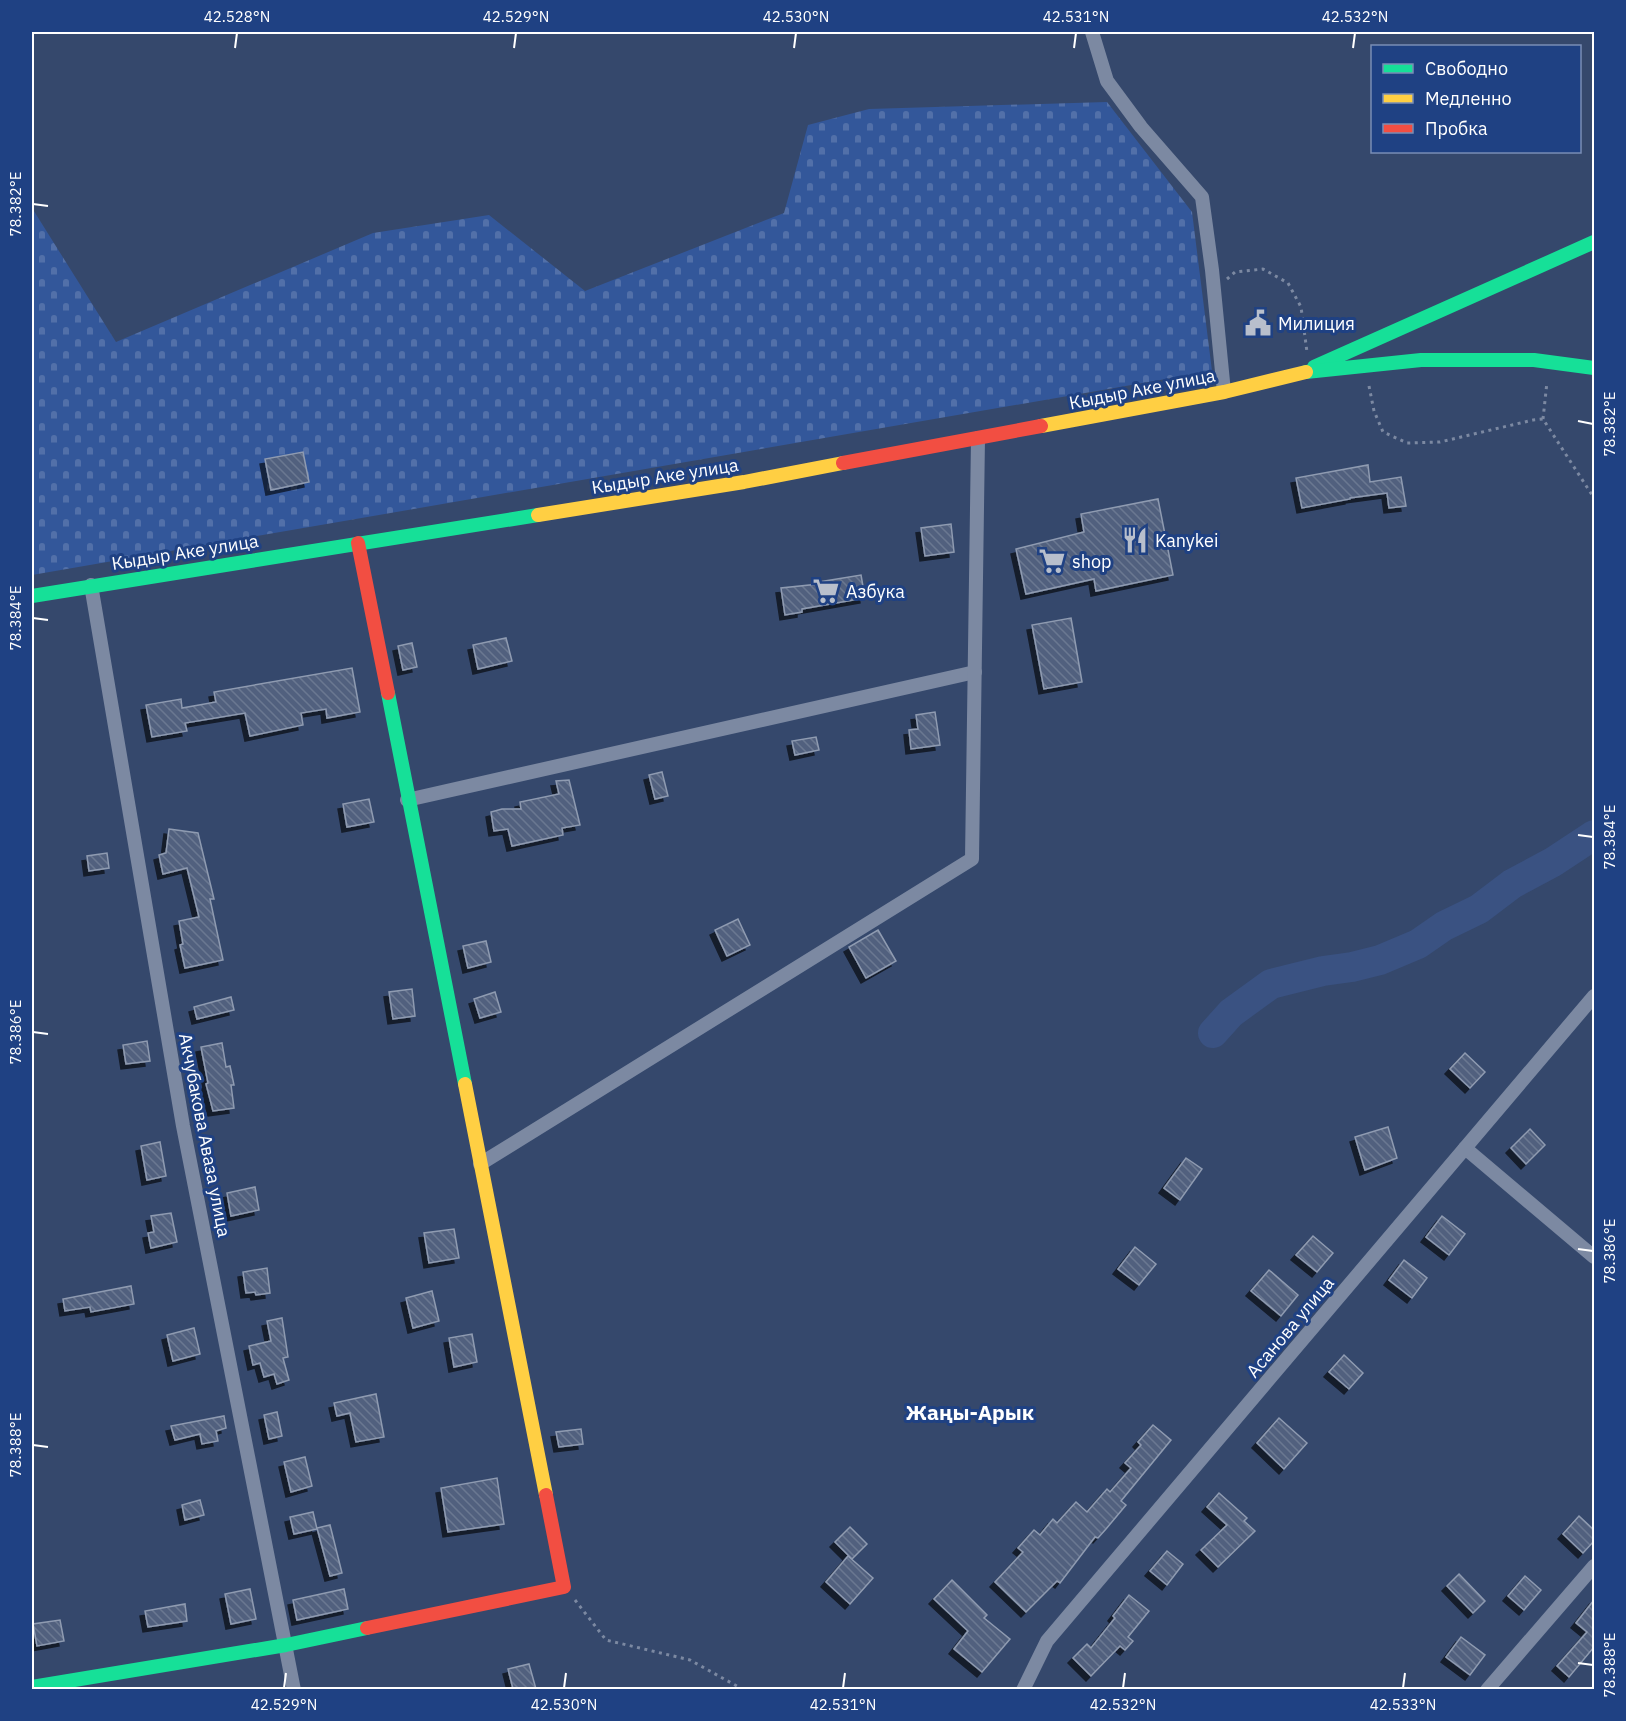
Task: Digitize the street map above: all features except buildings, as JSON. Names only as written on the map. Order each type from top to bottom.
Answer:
[{"type":"main road","points":[[1305,371],[1594,242]]},
{"type":"main road","points":[[1305,371],[1421,360],[1534,360],[1594,368]]},
{"type":"main road","name":"Кыдыр Аке улица","points":[[32,596],[744,482],[1224,392],[1305,371]]},
{"type":"main road","points":[[32,1687],[286,1645],[564,1587],[358,543]]},
{"type":"street","points":[[1092,32],[1107,81],[1141,127],[1202,197],[1224,392]]},
{"type":"street","points":[[480,1164],[972,859],[978,438]]},
{"type":"street","name":"Акчубакова Аваза улица","points":[[91,585],[183,1126],[294,1689]]},
{"type":"street","points":[[407,800],[975,672]]},
{"type":"street","name":"Асанова улица","points":[[1027,1687],[1047,1641],[1594,996]]},
{"type":"street","points":[[1465,1148],[1594,1257]]},
{"type":"street","points":[[1487,1689],[1594,1566]]},
{"type":"path","points":[[1214,290],[1235,272],[1263,269],[1288,283],[1301,307],[1305,371]]},
{"type":"path","points":[[1549,362],[1543,419],[1594,498]]},
{"type":"path","points":[[1366,366],[1374,411],[1383,432],[1407,443],[1440,442],[1543,419]]},
{"type":"path","points":[[564,1587],[606,1640],[690,1660],[744,1689]]},
{"type":"green space","points":[[1107,102],[1192,212],[1212,371],[32,575],[32,208],[116,342],[373,233],[489,215],[585,291],[784,213],[808,125],[869,109]]},
{"type":"waterway","points":[[1213,1033],[1231,1013],[1271,984],[1380,960],[1418,944],[1444,926],[1479,909],[1512,884],[1553,862],[1594,835]]},
{"type":"traffic: fast","points":[[1314,367],[1594,242]]},
{"type":"traffic: fast","points":[[1306,372],[1421,360],[1534,360],[1594,368]]},
{"type":"traffic: fast","points":[[32,596],[538,515]]},
{"type":"traffic: fast","points":[[388,693],[465,1084]]},
{"type":"traffic: fast","points":[[32,1687],[286,1645],[367,1628]]},
{"type":"traffic: slow","points":[[1041,426],[1224,392],[1306,372]]},
{"type":"traffic: slow","points":[[538,515],[744,482],[843,463]]},
{"type":"traffic: slow","points":[[465,1084],[546,1495]]},
{"type":"traffic: jam","points":[[843,463],[1041,426]]},
{"type":"traffic: jam","points":[[358,543],[388,693]]},
{"type":"traffic: jam","points":[[367,1628],[564,1587],[546,1495]]},
{"type":"place","name":"Милиция","points":[[1258,323]]},
{"type":"place","name":"Kanykei","points":[[1135,540]]},
{"type":"place","name":"shop","points":[[1052,561]]},
{"type":"place","name":"Азбука","points":[[826,591]]},
{"type":"district","name":"Жаңы-Арык","points":[[970,1412]]}]
